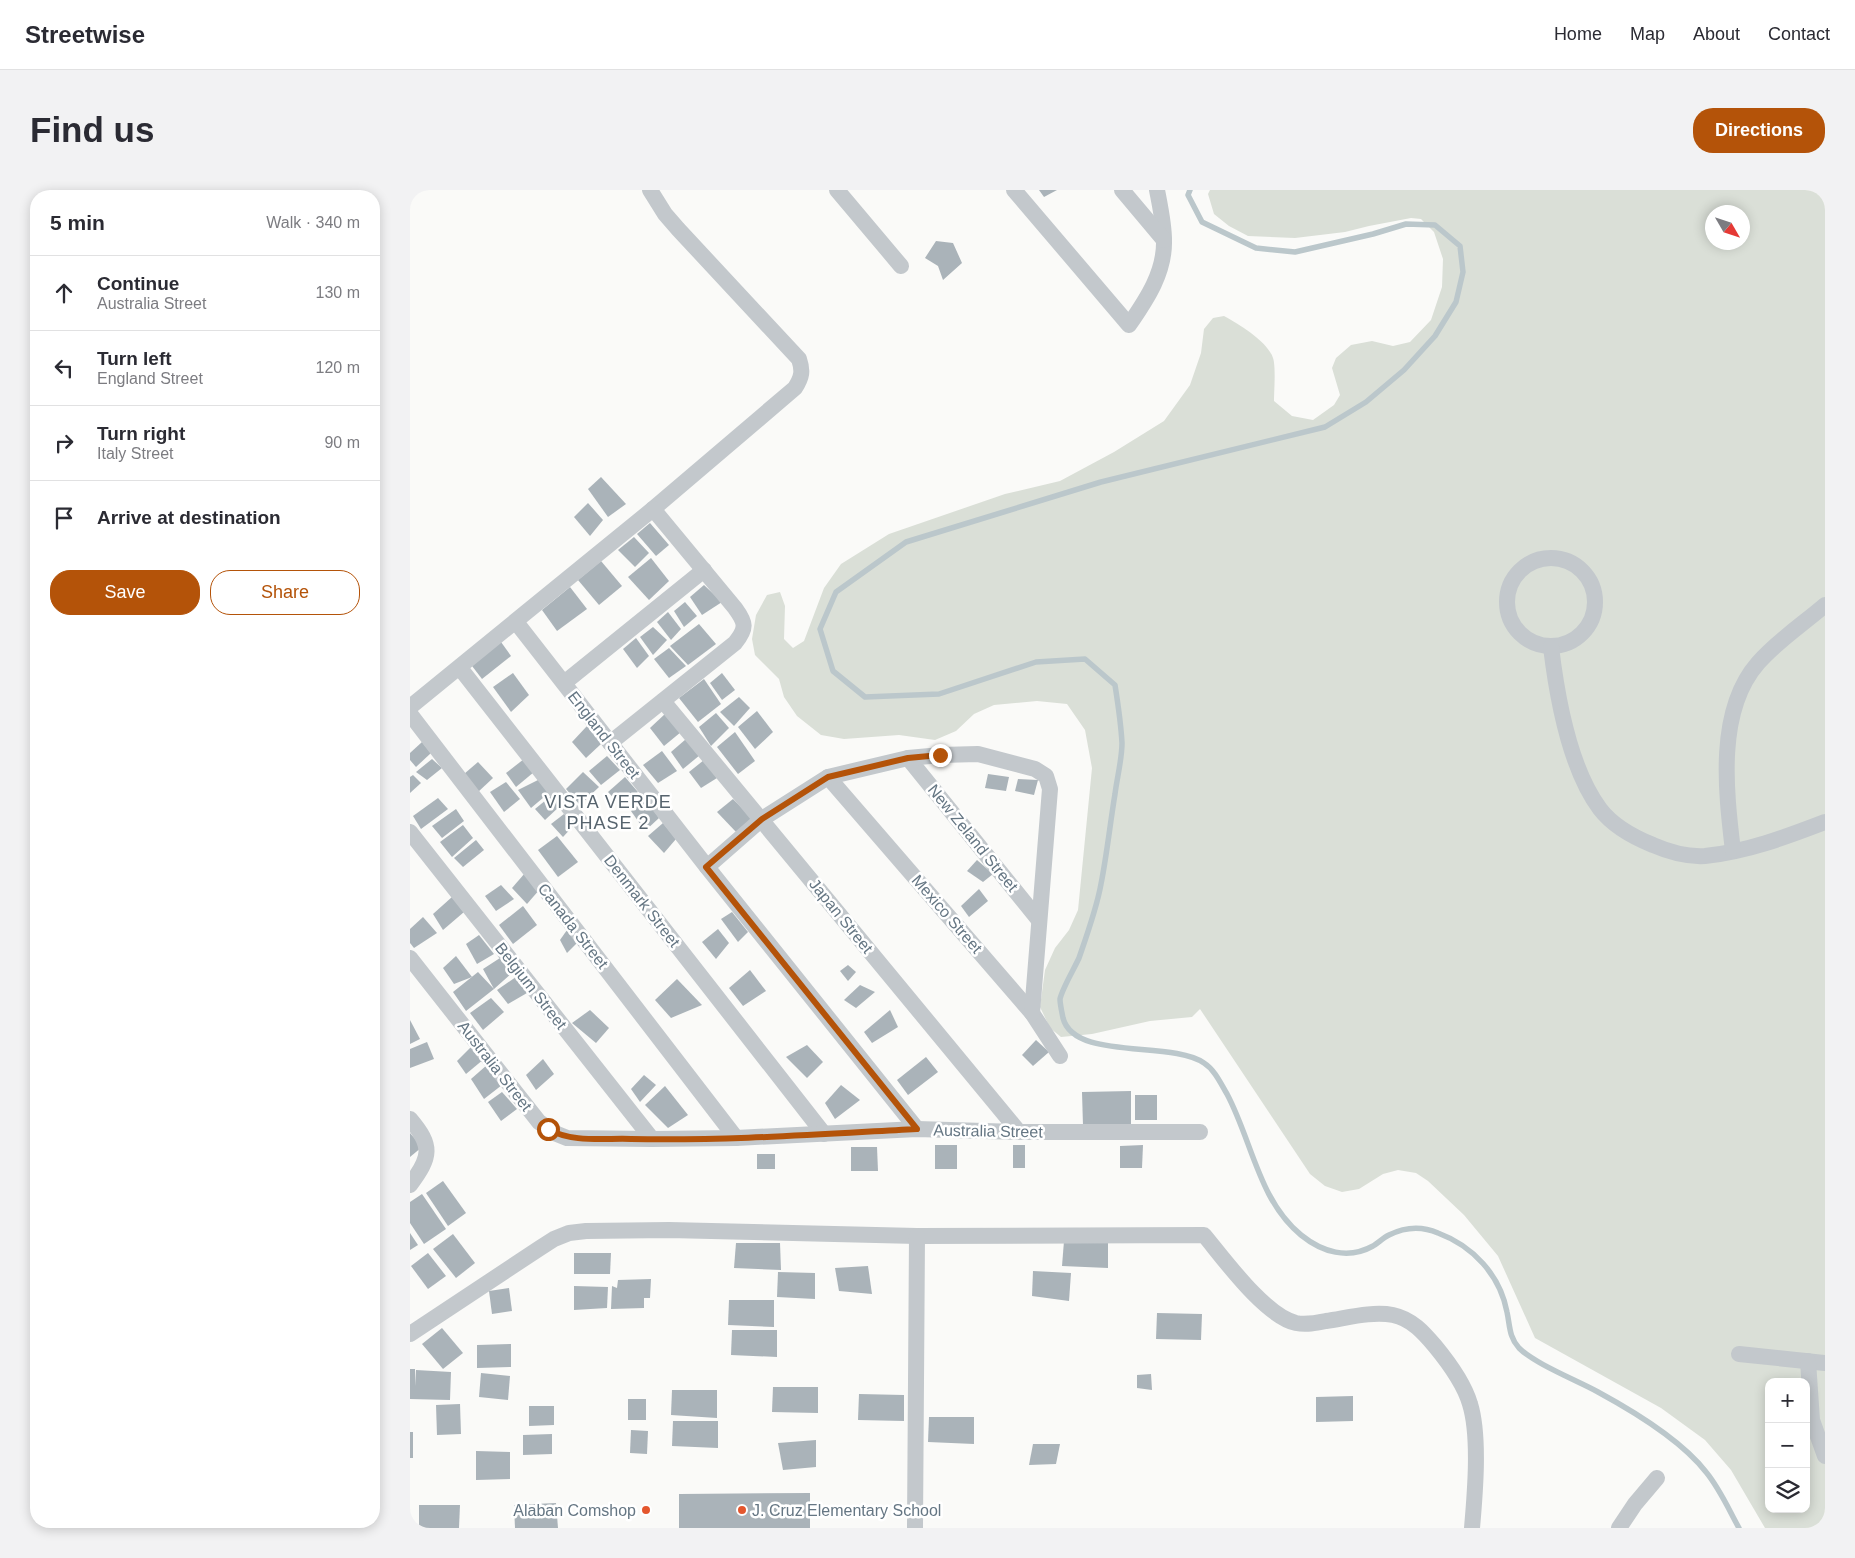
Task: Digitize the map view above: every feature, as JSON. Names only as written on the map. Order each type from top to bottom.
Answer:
[{"type":"street","points":[[410,707],[653,509],[795,388],[801,378],[802,369],[798,359],[665,214],[650,190]]},
{"type":"street","points":[[837,190],[901,266]]},
{"type":"street","points":[[1014,190],[1129,325],[1155,282],[1162,264],[1164,240],[1157,190]]},
{"type":"street","points":[[1122,190],[1164,240]]},
{"type":"street","points":[[610,743],[722,654],[742,634],[744,625],[742,617],[653,509]]},
{"type":"street","points":[[1558,558],[1582,569],[1590,580],[1595,592],[1596,605],[1593,618],[1586,630],[1576,639],[1564,645],[1551,647],[1532,642],[1516,630],[1509,619],[1506,606],[1507,592],[1512,580],[1521,569],[1538,560],[1558,558]]},
{"type":"street","points":[[564,684],[704,570]]},
{"type":"street","points":[[1733,851],[1727,785],[1728,747],[1734,704],[1745,681],[1758,663],[1776,645],[1825,605]]},
{"type":"street","name":"England Street","points":[[516,622],[706,867],[917,1129]]},
{"type":"street","points":[[1551,647],[1557,688],[1569,739],[1588,791],[1601,810],[1620,829],[1670,852],[1703,856],[1733,851],[1781,839],[1825,822]]},
{"type":"street","name":"Denmark Street","points":[[460,668],[824,1134]]},
{"type":"street","name":"Japan Street","points":[[663,701],[1019,1132]]},
{"type":"street","name":"Canada Street","points":[[410,714],[736,1138]]},
{"type":"street","points":[[706,867],[762,819],[828,777],[908,758],[940,755],[978,754],[1035,769],[1046,776],[1050,789],[1038,919],[1032,1013]]},
{"type":"street","name":"New Zeland Street","points":[[908,758],[1038,919]]},
{"type":"street","name":"Mexico Street","points":[[828,777],[1032,1013],[1060,1056]]},
{"type":"street","name":"Belgium Street","points":[[410,832],[652,1139]]},
{"type":"street","name":"Australia Street","points":[[410,958],[539,1122],[548,1129],[567,1138],[736,1138],[917,1129],[1019,1132],[1200,1132]]},
{"type":"street","points":[[410,1119],[421,1132],[428,1151],[425,1162],[410,1185]]},
{"type":"street","points":[[410,1334],[554,1239],[569,1233],[669,1230],[917,1236],[1204,1235],[1238,1277],[1256,1295],[1277,1313],[1295,1323],[1308,1324],[1370,1314],[1392,1315],[1411,1322],[1426,1336],[1458,1377],[1470,1402],[1475,1425],[1472,1528]]},
{"type":"street","points":[[915,1528],[917,1236]]},
{"type":"street","points":[[1739,1354],[1825,1363]]},
{"type":"street","points":[[1808,1361],[1812,1420],[1825,1456]]},
{"type":"street","points":[[1619,1528],[1635,1504],[1657,1478]]},
{"type":"shaded area","points":[[1210,190],[1825,190],[1825,1528],[1765,1528],[1731,1470],[1705,1440],[1661,1408],[1535,1338],[1498,1256],[1464,1215],[1428,1181],[1416,1173],[1398,1170],[1383,1174],[1359,1189],[1342,1192],[1325,1186],[1310,1174],[1200,1009],[1192,1017],[1150,1021],[1092,1034],[1061,1037],[1050,1028],[1040,1007],[1045,970],[1055,948],[1069,930],[1078,910],[1092,768],[1085,730],[1067,704],[1037,701],[994,705],[974,714],[956,731],[935,740],[899,735],[844,739],[821,735],[797,716],[784,697],[779,679],[755,655],[752,639],[756,615],[767,595],[780,592],[785,606],[784,639],[793,648],[804,641],[824,588],[841,564],[889,534],[1005,494],[1060,481],[1114,452],[1164,421],[1190,385],[1201,353],[1204,329],[1213,318],[1224,316],[1245,329],[1265,346],[1274,362],[1274,401],[1292,416],[1313,420],[1334,405],[1340,395],[1332,368],[1336,358],[1351,345],[1372,341],[1393,346],[1410,342],[1431,320],[1442,287],[1443,259],[1434,232],[1421,219],[1411,218],[1345,232],[1295,238],[1248,236],[1229,226],[1214,214],[1208,194]]},
{"type":"building","points":[[1039,190],[1057,190],[1044,197]]},
{"type":"building","points":[[936,241],[953,243],[962,263],[943,280],[938,266],[925,258]]},
{"type":"building","points":[[601,477],[626,504],[608,517],[588,489]]},
{"type":"building","points":[[588,503],[603,520],[590,536],[574,517]]},
{"type":"building","points":[[650,523],[669,545],[656,556],[637,534]]},
{"type":"building","points":[[634,537],[649,553],[635,567],[618,550]]},
{"type":"building","points":[[651,558],[669,581],[649,600],[628,577]]},
{"type":"building","points":[[601,561],[622,586],[599,605],[578,580]]},
{"type":"building","points":[[704,585],[722,602],[702,615],[690,597]]},
{"type":"building","points":[[570,587],[587,609],[557,631],[542,610]]},
{"type":"building","points":[[685,602],[697,616],[684,627],[674,611]]},
{"type":"building","points":[[668,612],[681,629],[671,640],[657,622]]},
{"type":"building","points":[[699,624],[716,644],[688,665],[670,646]]},
{"type":"building","points":[[653,627],[667,640],[653,655],[640,637]]},
{"type":"building","points":[[636,638],[649,656],[637,668],[623,649]]},
{"type":"building","points":[[501,642],[511,656],[482,679],[469,662]]},
{"type":"building","points":[[669,648],[686,666],[669,678],[654,659]]},
{"type":"building","points":[[513,673],[529,695],[511,712],[493,687]]},
{"type":"building","points":[[722,673],[735,690],[722,700],[710,683]]},
{"type":"building","points":[[704,679],[721,704],[698,722],[679,698]]},
{"type":"building","points":[[739,697],[750,708],[734,726],[720,712]]},
{"type":"building","points":[[757,711],[773,732],[755,749],[738,727]]},
{"type":"building","points":[[666,713],[681,732],[664,746],[650,728]]},
{"type":"building","points":[[716,713],[729,728],[711,746],[699,727]]},
{"type":"building","points":[[587,726],[601,744],[586,758],[572,742]]},
{"type":"building","points":[[735,732],[755,761],[738,774],[717,747]]},
{"type":"building","points":[[686,739],[700,755],[683,769],[671,752]]},
{"type":"building","points":[[422,742],[431,753],[416,767],[410,760],[410,753]]},
{"type":"building","points":[[662,751],[677,771],[658,783],[643,765]]},
{"type":"building","points":[[607,756],[620,770],[601,785],[589,771]]},
{"type":"building","points":[[432,759],[442,768],[427,780],[416,772]]},
{"type":"building","points":[[524,759],[534,772],[516,787],[506,773]]},
{"type":"building","points":[[704,760],[717,778],[701,788],[689,772]]},
{"type":"building","points":[[478,762],[493,778],[477,793],[464,774]]},
{"type":"building","points":[[583,772],[599,787],[580,805],[566,789]]},
{"type":"building","points":[[988,774],[1009,777],[1006,791],[985,788]]},
{"type":"building","points":[[413,775],[421,783],[410,793],[410,777]]},
{"type":"building","points":[[625,777],[638,792],[622,807],[608,792]]},
{"type":"building","points":[[540,779],[550,792],[531,808],[518,790]]},
{"type":"building","points":[[1018,779],[1038,780],[1034,795],[1015,791]]},
{"type":"building","points":[[506,782],[520,799],[504,812],[490,792]]},
{"type":"building","points":[[552,795],[560,806],[545,820],[535,809]]},
{"type":"building","points":[[438,798],[448,809],[421,829],[413,816]]},
{"type":"building","points":[[646,799],[659,818],[645,831],[631,811]]},
{"type":"building","points":[[733,799],[753,819],[737,833],[717,812]]},
{"type":"building","points":[[456,809],[464,821],[442,838],[432,826]]},
{"type":"building","points":[[564,814],[575,824],[563,837],[551,824]]},
{"type":"building","points":[[663,823],[676,839],[664,853],[648,836]]},
{"type":"building","points":[[463,825],[473,838],[452,857],[440,842]]},
{"type":"building","points":[[557,836],[578,862],[558,877],[538,850]]},
{"type":"building","points":[[476,840],[484,850],[463,867],[454,858]]},
{"type":"building","points":[[977,860],[993,874],[983,882],[967,871]]},
{"type":"building","points":[[525,873],[540,889],[527,904],[512,888]]},
{"type":"building","points":[[501,885],[514,899],[496,911],[485,896]]},
{"type":"building","points":[[979,889],[988,901],[969,917],[961,906]]},
{"type":"building","points":[[452,897],[464,912],[443,930],[433,914]]},
{"type":"building","points":[[523,906],[537,925],[513,944],[499,925]]},
{"type":"building","points":[[732,912],[748,932],[738,942],[721,919]]},
{"type":"building","points":[[423,917],[437,933],[414,948],[410,943],[410,929]]},
{"type":"building","points":[[718,929],[729,943],[716,959],[702,942]]},
{"type":"building","points":[[567,930],[578,942],[567,953],[560,940]]},
{"type":"building","points":[[479,935],[494,954],[477,964],[466,944]]},
{"type":"building","points":[[456,956],[472,977],[454,984],[443,968]]},
{"type":"building","points":[[500,958],[512,973],[494,989],[483,969]]},
{"type":"building","points":[[848,965],[856,972],[848,981],[840,971]]},
{"type":"building","points":[[750,970],[766,991],[743,1006],[729,988]]},
{"type":"building","points":[[478,972],[494,989],[466,1011],[453,992]]},
{"type":"building","points":[[516,977],[527,993],[508,1004],[497,990]]},
{"type":"building","points":[[677,979],[702,1005],[671,1018],[655,1000]]},
{"type":"building","points":[[860,985],[875,992],[856,1008],[844,1000]]},
{"type":"building","points":[[491,998],[504,1012],[483,1030],[470,1013]]},
{"type":"building","points":[[590,1010],[609,1028],[596,1043],[572,1023]]},
{"type":"building","points":[[890,1010],[898,1027],[872,1043],[864,1032]]},
{"type":"building","points":[[410,1020],[420,1039],[410,1044]]},
{"type":"building","points":[[1036,1040],[1049,1052],[1033,1066],[1022,1055]]},
{"type":"building","points":[[427,1042],[434,1059],[410,1068],[410,1049]]},
{"type":"building","points":[[807,1045],[823,1062],[807,1078],[786,1057]]},
{"type":"building","points":[[472,1046],[484,1059],[466,1074],[457,1061]]},
{"type":"building","points":[[926,1057],[938,1072],[908,1095],[897,1080]]},
{"type":"building","points":[[543,1059],[554,1074],[536,1090],[526,1075]]},
{"type":"building","points":[[487,1065],[502,1085],[484,1099],[471,1079]]},
{"type":"building","points":[[644,1075],[656,1085],[640,1102],[631,1089]]},
{"type":"building","points":[[841,1085],[860,1100],[835,1119],[825,1103]]},
{"type":"building","points":[[665,1086],[688,1115],[668,1128],[645,1105]]},
{"type":"building","points":[[1131,1091],[1131,1125],[1083,1126],[1082,1092]]},
{"type":"building","points":[[502,1092],[517,1109],[501,1121],[488,1102]]},
{"type":"building","points":[[1135,1095],[1157,1095],[1157,1120],[1135,1120]]},
{"type":"building","points":[[410,1133],[422,1147],[410,1157]]},
{"type":"building","points":[[935,1145],[957,1145],[957,1169],[935,1169]]},
{"type":"building","points":[[1013,1145],[1025,1145],[1025,1168],[1013,1168]]},
{"type":"building","points":[[1143,1145],[1142,1168],[1120,1168],[1120,1146]]},
{"type":"building","points":[[851,1147],[877,1147],[878,1171],[851,1171]]},
{"type":"building","points":[[757,1154],[775,1154],[775,1169],[757,1169]]},
{"type":"building","points":[[443,1181],[466,1213],[448,1226],[426,1193]]},
{"type":"building","points":[[422,1194],[446,1229],[424,1244],[410,1223],[410,1202]]},
{"type":"building","points":[[410,1233],[418,1245],[410,1250]]},
{"type":"building","points":[[453,1234],[475,1263],[456,1278],[433,1249]]},
{"type":"building","points":[[1064,1241],[1108,1241],[1108,1268],[1062,1266]]},
{"type":"building","points":[[736,1243],[780,1243],[781,1270],[734,1268]]},
{"type":"building","points":[[428,1253],[446,1276],[428,1289],[411,1266]]},
{"type":"building","points":[[574,1253],[611,1253],[610,1274],[574,1274]]},
{"type":"building","points":[[868,1266],[872,1294],[839,1291],[835,1268]]},
{"type":"building","points":[[1033,1271],[1071,1273],[1069,1301],[1032,1296]]},
{"type":"building","points":[[778,1272],[815,1273],[815,1299],[777,1297]]},
{"type":"building","points":[[651,1279],[650,1298],[644,1298],[644,1308],[611,1309],[612,1286],[617,1288],[618,1280]]},
{"type":"building","points":[[574,1286],[608,1287],[607,1308],[574,1310]]},
{"type":"building","points":[[509,1288],[512,1311],[492,1314],[489,1291]]},
{"type":"building","points":[[729,1300],[774,1300],[774,1327],[728,1325]]},
{"type":"building","points":[[1157,1313],[1202,1314],[1201,1340],[1156,1339]]},
{"type":"building","points":[[442,1328],[463,1353],[443,1369],[422,1344]]},
{"type":"building","points":[[732,1330],[777,1330],[777,1357],[731,1355]]},
{"type":"building","points":[[511,1344],[511,1367],[477,1368],[477,1345]]},
{"type":"building","points":[[410,1369],[415,1369],[415,1386],[416,1370],[451,1372],[450,1400],[410,1399]]},
{"type":"building","points":[[481,1373],[510,1376],[508,1400],[479,1397]]},
{"type":"building","points":[[1151,1374],[1152,1390],[1137,1388],[1137,1375]]},
{"type":"building","points":[[773,1387],[818,1387],[818,1413],[772,1412]]},
{"type":"building","points":[[672,1390],[717,1390],[717,1418],[671,1415]]},
{"type":"building","points":[[859,1394],[904,1395],[904,1421],[858,1420]]},
{"type":"building","points":[[1353,1396],[1353,1421],[1316,1422],[1316,1397]]},
{"type":"building","points":[[628,1399],[646,1399],[646,1420],[628,1420]]},
{"type":"building","points":[[460,1404],[461,1434],[437,1435],[436,1405]]},
{"type":"building","points":[[529,1406],[554,1406],[554,1425],[529,1426]]},
{"type":"building","points":[[929,1417],[974,1417],[974,1444],[928,1442]]},
{"type":"building","points":[[673,1421],[718,1421],[718,1448],[672,1446]]},
{"type":"building","points":[[631,1430],[648,1431],[647,1454],[630,1453]]},
{"type":"building","points":[[410,1432],[413,1432],[413,1458],[410,1458]]},
{"type":"building","points":[[552,1434],[552,1454],[523,1455],[523,1435]]},
{"type":"building","points":[[816,1440],[816,1467],[783,1470],[778,1443]]},
{"type":"building","points":[[1033,1444],[1060,1444],[1056,1464],[1029,1465]]},
{"type":"building","points":[[476,1451],[510,1452],[510,1479],[476,1480]]},
{"type":"building","name":"J. Cruz Elementary School","points":[[810,1493],[810,1528],[679,1528],[679,1494]]},
{"type":"building","points":[[556,1503],[558,1528],[515,1528],[514,1505]]},
{"type":"building","points":[[419,1505],[460,1505],[459,1528],[419,1528]]},
{"type":"waterway","points":[[1190,190],[1188,195],[1202,222],[1256,248],[1295,252],[1373,234],[1406,224],[1435,225],[1460,246],[1463,272],[1456,302],[1435,336],[1404,370],[1366,402],[1325,427],[1101,482],[906,542],[836,592],[820,629],[833,671],[865,697],[939,694],[1036,662],[1085,659],[1115,685],[1122,743],[1105,862],[1092,921],[1079,958],[1060,999],[1063,1018],[1071,1031],[1085,1040],[1104,1045],[1170,1052],[1189,1056],[1208,1066],[1217,1077],[1236,1112],[1258,1169],[1275,1205],[1301,1235],[1318,1246],[1336,1252],[1354,1253],[1373,1246],[1395,1232],[1414,1228],[1432,1231],[1463,1246],[1483,1264],[1498,1286],[1507,1312],[1509,1327],[1519,1348],[1545,1366],[1626,1408],[1671,1438],[1696,1460],[1711,1479],[1739,1528]]},
{"type":"place","name":"Alaban Comshop","points":[[646,1510]]},
{"type":"place","name":"J. Cruz Elementary School","points":[[742,1510]]},
{"type":"district","name":"VISTA VERDE PHASE 2","points":[[608,812]]},
{"type":"route","points":[[548,1129],[567,1138],[652,1139],[736,1138],[917,1129],[706,867],[762,819],[828,777],[908,758],[940,755]]}]
